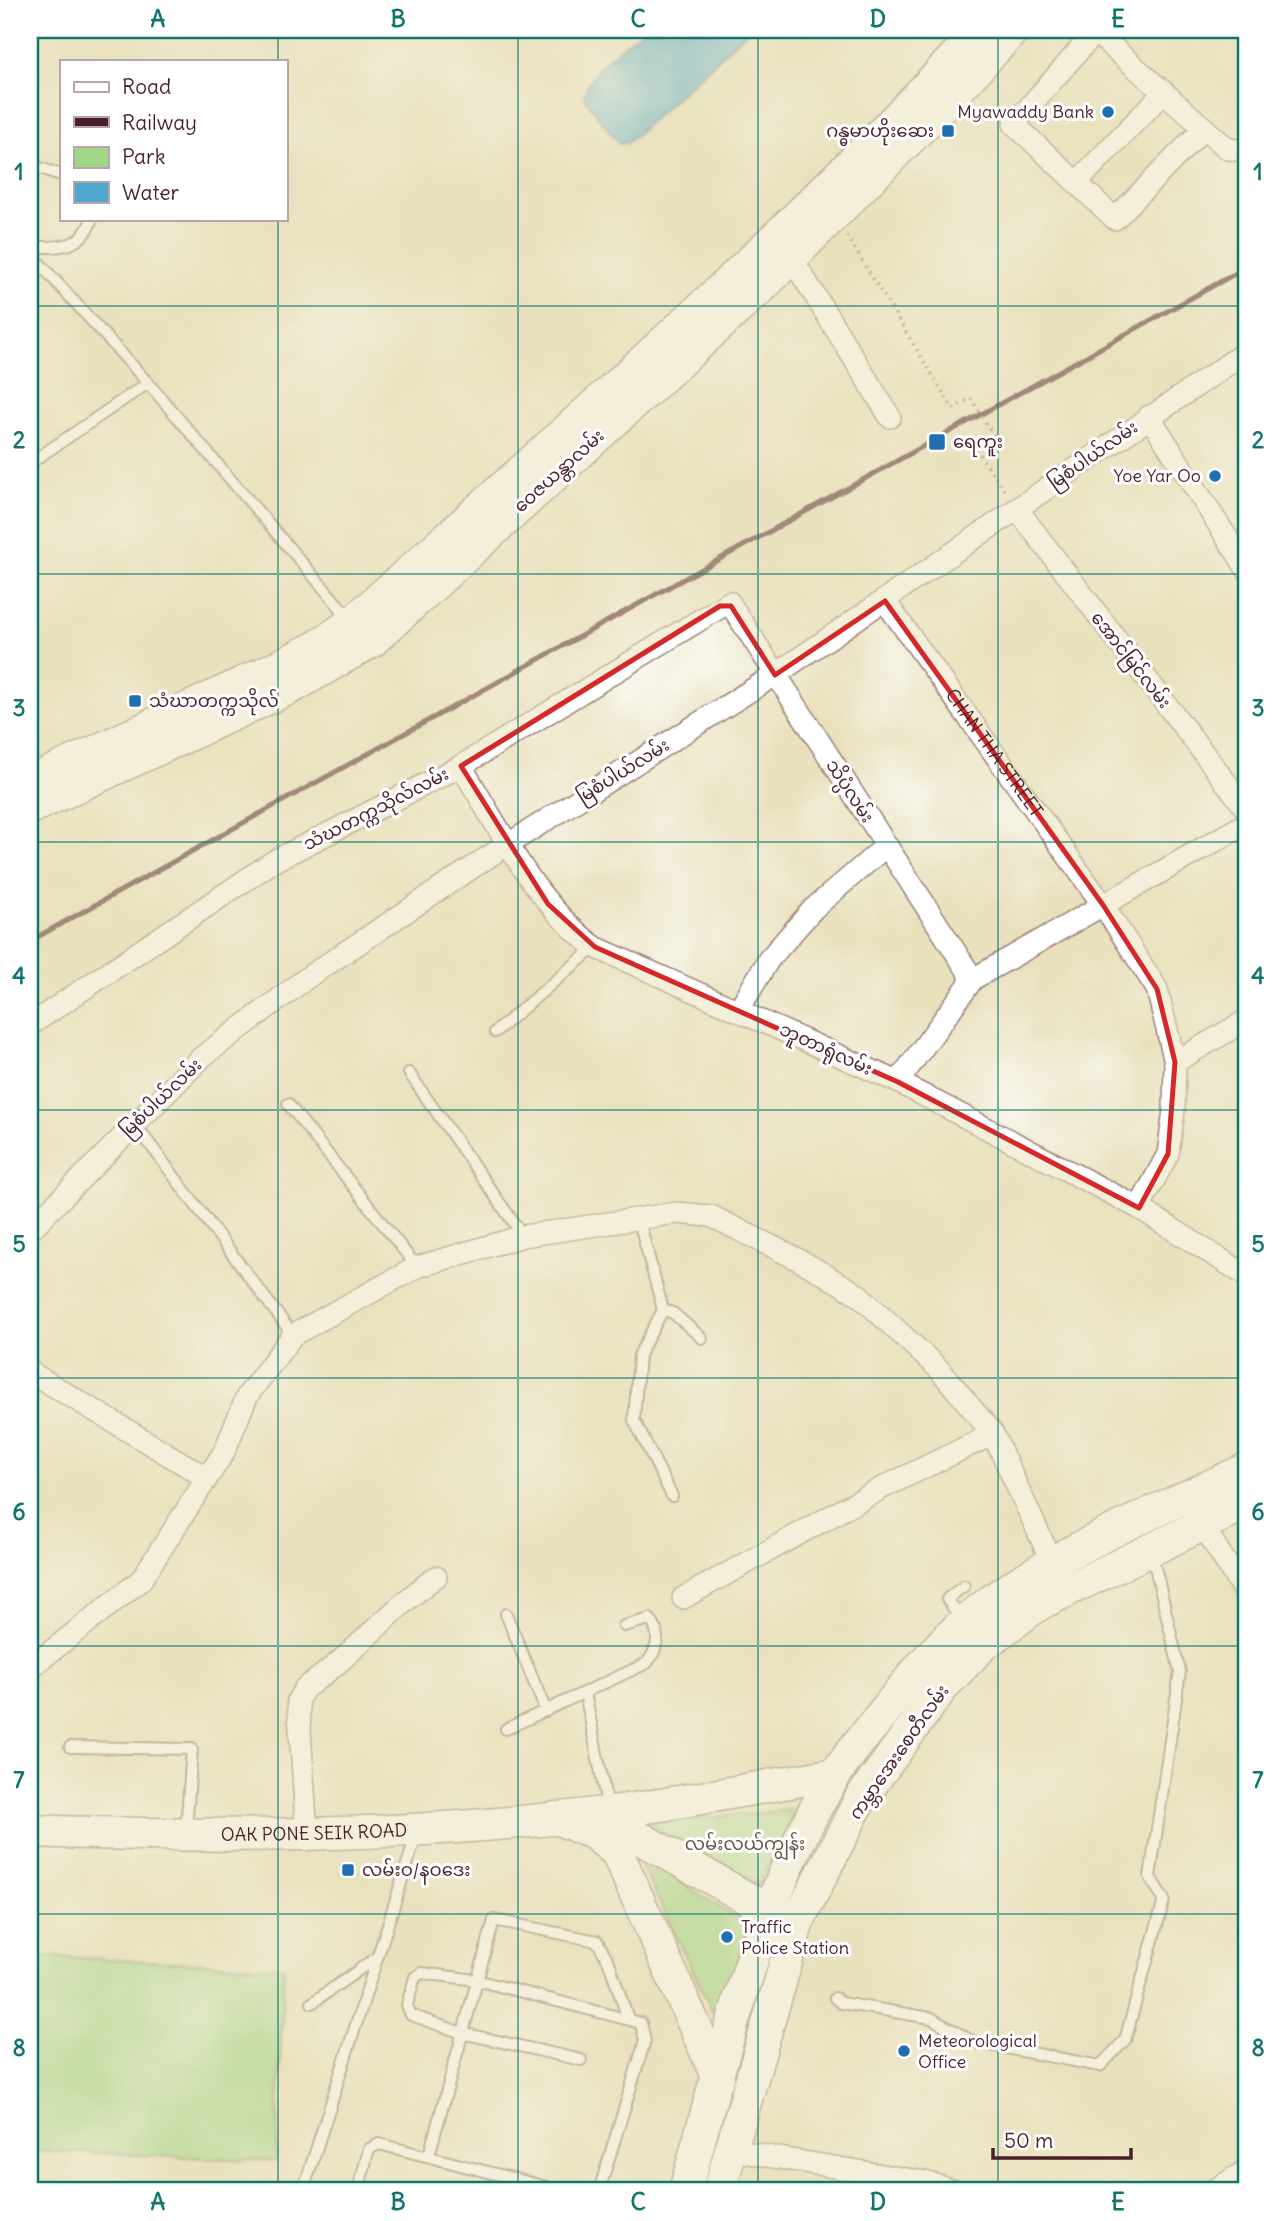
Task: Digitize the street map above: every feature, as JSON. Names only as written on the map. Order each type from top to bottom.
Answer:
[{"type":"main road","name":"ဝေဇယန္တာလမ်း","points":[[30,782],[277,667],[318,646],[353,622],[689,320],[817,200],[980,30]]},
{"type":"main road","name":"ဝေဇယန္တာလမ်း","points":[[30,808],[294,686],[372,641],[835,216],[1013,30]]},
{"type":"main road","name":"ကမ္ဘာအေးစေတီလမ်း","points":[[685,2191],[718,2078],[784,1916],[836,1774],[920,1665],[964,1622],[1006,1590],[1059,1577],[1151,1547],[1247,1469]]},
{"type":"main road","name":"ကမ္ဘာအေးစေတီလမ်း","points":[[719,2191],[732,2150],[784,1916],[861,1798],[945,1684],[982,1646],[1039,1604],[1059,1577],[1193,1511],[1247,1503]]},
{"type":"main road","name":"OAK PONE SEIK ROAD","points":[[30,1831],[185,1837],[307,1836],[418,1830],[603,1813],[836,1774]]},
{"type":"main road","points":[[603,1813],[784,1916]]},
{"type":"main road","points":[[555,1818],[593,1833],[617,1852],[718,2078]]},
{"type":"street","points":[[1203,129],[1115,219],[1014,124],[1096,30],[1228,149],[1247,150]]},
{"type":"street","points":[[1077,182],[1164,92]]},
{"type":"street","points":[[791,257],[890,416]]},
{"type":"street","name":"မြစံပါယ်လမ်း","points":[[30,1230],[202,1057],[311,975],[509,844],[775,675],[1247,351]]},
{"type":"street","points":[[1149,416],[1247,569]]},
{"type":"street","name":"အောင်မြင်လမ်း","points":[[1017,509],[1247,810]]},
{"type":"street","name":"CHAN THA STREET","points":[[885,601],[1103,905],[1157,989],[1175,1062],[1174,1110],[1168,1154],[1139,1208]]},
{"type":"street","name":"သိပ္ပံလမ်း","points":[[729,602],[973,979]]},
{"type":"street","name":"သံဃတက္ကသိုလ်လမ်း","points":[[30,1025],[274,861],[461,766],[729,602]]},
{"type":"street","name":"ဘူတာရုံလမ်း","points":[[461,766],[548,904],[574,932],[595,947],[898,1082],[1139,1208],[1247,1276]]},
{"type":"street","points":[[898,1082],[973,979],[1247,822]]},
{"type":"street","points":[[738,1009],[769,959],[813,909],[886,846]]},
{"type":"street","points":[[1175,1062],[1247,1020]]},
{"type":"street","points":[[30,1668],[141,1580],[224,1452],[247,1396],[293,1335],[417,1267],[523,1236],[676,1213],[711,1216],[805,1263],[859,1295],[940,1370],[993,1434],[1059,1577]]},
{"type":"street","points":[[30,1372],[207,1478]]},
{"type":"street","points":[[683,1598],[882,1488],[993,1434]]},
{"type":"street","points":[[1193,1511],[1247,1596]]},
{"type":"street","points":[[307,1836],[298,1700],[305,1688],[362,1640],[402,1601],[436,1577]]},
{"type":"street","points":[[732,2150],[925,2182],[955,2191]]},
{"type":"street","points":[[1213,2191],[1247,2170]]},
{"type":"lane","points":[[30,169],[40,168],[60,175]]},
{"type":"lane","points":[[30,247],[61,247],[74,243],[85,236],[92,220]]},
{"type":"lane","points":[[30,253],[148,383],[353,622]]},
{"type":"lane","points":[[30,463],[148,383]]},
{"type":"lane","points":[[495,1032],[595,947]]},
{"type":"lane","points":[[409,1073],[523,1236]]},
{"type":"lane","points":[[288,1104],[417,1267]]},
{"type":"lane","points":[[134,1123],[293,1335]]},
{"type":"lane","points":[[638,1217],[663,1310],[639,1355],[634,1420],[673,1496]]},
{"type":"lane","points":[[663,1310],[673,1313],[702,1338]]},
{"type":"lane","points":[[835,1998],[841,2003],[930,2018],[974,2042],[1079,2064],[1100,2066],[1125,2040],[1164,1900],[1150,1877],[1180,1672],[1170,1619],[1151,1547]]},
{"type":"lane","points":[[964,1586],[947,1599],[964,1622]]},
{"type":"lane","points":[[506,1614],[546,1711]]},
{"type":"lane","points":[[506,1729],[648,1663],[655,1652],[657,1628],[650,1619],[624,1626]]},
{"type":"lane","points":[[585,1693],[603,1813]]},
{"type":"lane","points":[[70,1747],[192,1749],[185,1837]]},
{"type":"lane","points":[[303,2191],[418,1830]]},
{"type":"lane","points":[[429,2155],[494,1920],[597,1941],[609,1962],[628,2019]]},
{"type":"lane","points":[[312,2003],[377,1957]]},
{"type":"lane","points":[[581,2060],[461,2032],[411,2015],[407,2004],[415,1977],[422,1973],[476,1980],[641,2023],[645,2041],[600,2191]]},
{"type":"lane","points":[[358,2191],[369,2150],[379,2144],[562,2191]]},
{"type":"path","points":[[835,216],[953,409],[971,398],[996,438],[976,449],[1017,509]]},
{"type":"highlighted area","points":[[885,601],[1103,905],[1157,989],[1175,1062],[1168,1154],[1139,1208],[898,1082],[595,947],[548,904],[461,766],[720,606],[731,606],[775,675]]},
{"type":"green space","name":"လမ်းလယ်ကျွန်း","points":[[796,1810],[759,1885],[645,1823]]},
{"type":"green space","name":"လမ်းလယ်ကျွန်း","points":[[635,1852],[748,1926],[720,2026]]},
{"type":"green space","points":[[30,1956],[284,1967],[276,2161],[30,2150]]},
{"type":"water","points":[[643,30],[749,30],[627,143],[619,144],[584,98],[598,69]]},
{"type":"railway","points":[[30,941],[1247,267]]},
{"type":"place","name":"Myawaddy Bank","points":[[1108,112]]},
{"type":"place","name":"ဂန္ဓမာဟိုးဆေး","points":[[948,131]]},
{"type":"place","name":"ရေကူး","points":[[937,442]]},
{"type":"place","name":"Yoe Yar Oo","points":[[1215,476]]},
{"type":"place","name":"သံဃာတက္ကသိုလ်","points":[[135,701]]},
{"type":"place","name":"လမ်းဝ/နဝဒေး","points":[[348,1870]]},
{"type":"place","name":"Traffic Police Station","points":[[727,1937]]},
{"type":"place","name":"Meteorological Office","points":[[904,2051]]}]
